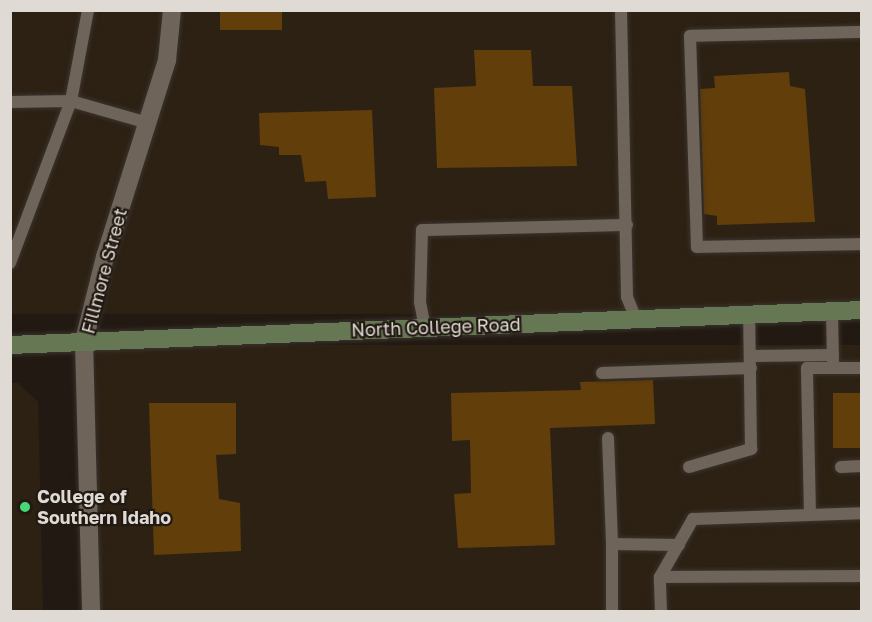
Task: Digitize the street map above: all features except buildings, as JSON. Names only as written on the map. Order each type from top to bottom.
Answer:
[{"type":"main road","name":"North College Road","points":[[10,345],[861,310]]},
{"type":"street","name":"Fillmore Street","points":[[91,612],[84,341],[105,257],[167,60],[172,10]]},
{"type":"lane","points":[[10,263],[71,101],[88,10]]},
{"type":"lane","points":[[621,10],[627,297],[636,319]]},
{"type":"lane","points":[[861,32],[690,36],[697,247],[861,244]]},
{"type":"lane","points":[[10,102],[71,101],[148,123]]},
{"type":"lane","points":[[425,328],[420,302],[422,230],[627,225]]},
{"type":"lane","points":[[832,311],[833,368]]},
{"type":"lane","points":[[688,467],[751,449],[749,314]]},
{"type":"lane","points":[[602,373],[833,354]]},
{"type":"lane","points":[[810,515],[807,369],[861,368]]},
{"type":"lane","points":[[608,438],[612,612]]},
{"type":"lane","points":[[841,467],[861,466]]},
{"type":"lane","points":[[661,612],[660,577],[693,519],[861,513]]},
{"type":"lane","points":[[612,544],[679,544]]},
{"type":"lane","points":[[660,577],[861,576]]},
{"type":"shaded area","points":[[10,11],[861,11],[861,314],[10,314]]},
{"type":"shaded area","points":[[97,345],[861,345],[861,611],[97,611]]},
{"type":"shaded area","name":"College of Southern Idaho","points":[[11,383],[18,383],[38,402],[43,611],[11,611]]},
{"type":"place","name":"College of Southern Idaho","points":[[25,507]]}]
